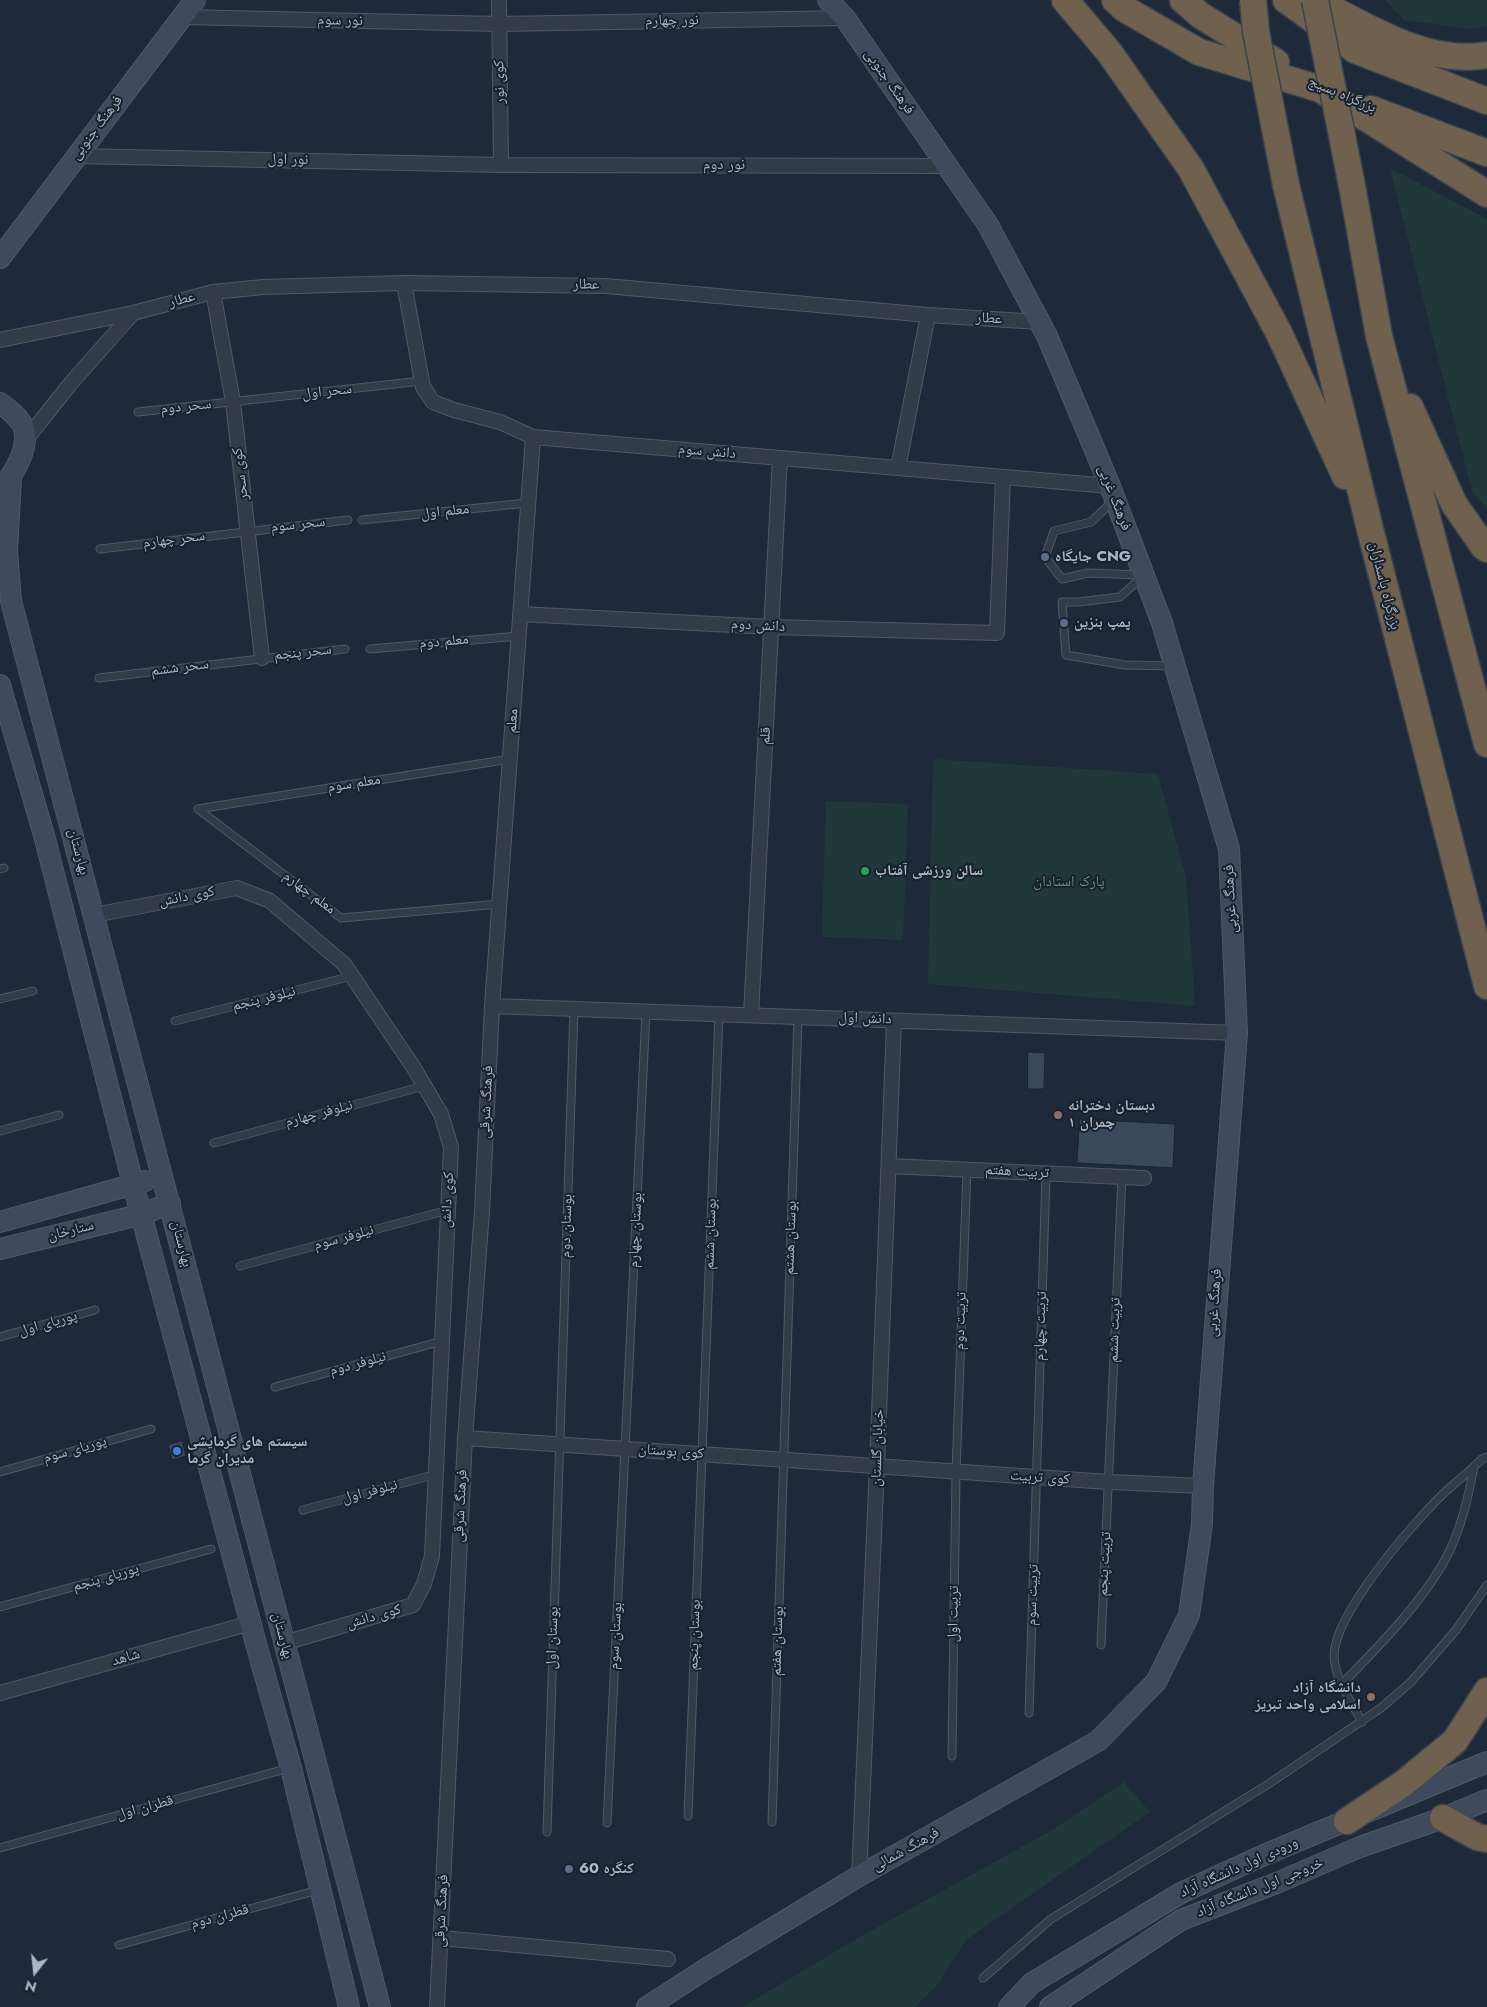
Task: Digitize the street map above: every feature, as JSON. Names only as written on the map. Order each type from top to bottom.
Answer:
[{"type":"highway","points":[[1065,0],[1110,52],[1191,169],[1279,333],[1370,529]]},
{"type":"highway","points":[[1115,0],[1125,9],[1199,52],[1320,89],[1487,194]]},
{"type":"highway","name":"بزرگراه بسیج","points":[[1183,0],[1200,15],[1320,89],[1487,153]]},
{"type":"highway","name":"بزرگراه پاسداران","points":[[1253,0],[1256,32],[1286,185],[1370,529],[1487,986]]},
{"type":"highway","points":[[1286,0],[1355,50],[1487,100]]},
{"type":"highway","points":[[1315,0],[1401,44],[1440,55],[1476,57],[1487,55]]},
{"type":"highway","points":[[1315,0],[1352,186],[1379,336],[1487,744]]},
{"type":"highway","points":[[1379,336],[1454,504],[1487,549]]},
{"type":"highway","points":[[1347,1821],[1404,1783],[1455,1741],[1487,1691]]},
{"type":"highway","points":[[1443,1818],[1477,1837],[1487,1839]]},
{"type":"street","name":"فرهنگ جنوبی","points":[[0,258],[195,0]]},
{"type":"street","name":"کوی نور","points":[[499,0],[501,165]]},
{"type":"street","name":"فرهنگ جنوبی","points":[[828,0],[845,18],[948,166]]},
{"type":"street","name":"نور سوم","points":[[182,17],[499,24]]},
{"type":"street","name":"نور چهارم","points":[[499,24],[845,18]]},
{"type":"street","name":"نور اول","points":[[76,156],[501,165]]},
{"type":"street","name":"نور دوم","points":[[501,165],[948,166]]},
{"type":"street","name":"فرهنگ غربی","points":[[948,166],[988,225],[1048,336],[1113,493],[1162,623],[1229,849],[1237,1033],[1219,1245],[1202,1524],[1190,1615],[1156,1682]]},
{"type":"street","name":"عطار","points":[[0,340],[133,313],[213,292],[262,287],[404,283],[606,286],[928,315],[1040,322]]},
{"type":"street","name":"دانش سوم","points":[[404,283],[423,387],[433,402],[454,410],[500,422],[533,437],[1003,477],[1113,493]]},
{"type":"street","name":"کوی سحر","points":[[213,292],[233,402],[262,658]]},
{"type":"street","points":[[24,442],[71,382],[133,313]]},
{"type":"street","points":[[898,468],[928,315]]},
{"type":"street","points":[[0,402],[12,411],[24,428],[24,442]]},
{"type":"street","name":"معلم","points":[[492,1006],[533,437]]},
{"type":"street","name":"بهارستان","points":[[24,442],[19,462],[5,484],[11,601],[380,2007]]},
{"type":"street","name":"قلم","points":[[751,1015],[780,458]]},
{"type":"street","name":"دانش دوم","points":[[520,614],[771,627],[997,633],[1003,477]]},
{"type":"street","name":"بهارستان","points":[[0,685],[44,836],[133,1184],[291,1768],[349,2007]]},
{"type":"street","name":"کوی دانش","points":[[94,915],[237,888],[270,901],[344,964],[424,1086],[440,1114],[451,1147],[432,1556],[424,1584],[413,1605],[284,1643]]},
{"type":"street","name":"دانش اول","points":[[492,1006],[1237,1033]]},
{"type":"street","name":"فرهنگ شرقی","points":[[437,2007],[465,1438],[482,1212],[492,1006]]},
{"type":"street","name":"خیابان گلستان","points":[[859,1876],[894,1020]]},
{"type":"street","name":"تربیت هفتم","points":[[889,1166],[1144,1178]]},
{"type":"street","name":"ستارخان","points":[[0,1222],[163,1177]]},
{"type":"street","name":"ستارخان","points":[[0,1249],[142,1214],[170,1202]]},
{"type":"street","name":"کوی بوستان","points":[[465,1438],[877,1466]]},
{"type":"street","name":"کوی تربیت","points":[[877,1466],[1108,1482],[1203,1486]]},
{"type":"street","points":[[251,1622],[277,1618]]},
{"type":"street","name":"شاهد","points":[[0,1692],[251,1622]]},
{"type":"street","points":[[258,1651],[284,1643]]},
{"type":"street","name":"فرهنگ شمالی","points":[[646,2007],[859,1876],[1098,1741],[1156,1682]]},
{"type":"street","name":"ورودی اول دانشگاه آزاد","points":[[1009,2007],[1032,1983],[1181,1893],[1264,1855],[1487,1762]]},
{"type":"street","points":[[1430,1787],[1443,1818]]},
{"type":"street","name":"خروجی اول دانشگاه آزاد","points":[[1050,2007],[1181,1920],[1360,1847],[1443,1818],[1487,1800]]},
{"type":"street","points":[[1347,1821],[1360,1847]]},
{"type":"street","points":[[1264,1855],[1278,1882]]},
{"type":"street","points":[[441,1938],[668,1959]]},
{"type":"lane","name":"سحر اول","points":[[233,402],[422,381]]},
{"type":"lane","name":"سحر دوم","points":[[138,412],[233,402]]},
{"type":"lane","points":[[1113,493],[1091,522],[1054,531],[1045,557],[1062,579],[1088,573],[1144,575]]},
{"type":"lane","name":"معلم اول","points":[[362,520],[527,503]]},
{"type":"lane","name":"سحر سوم","points":[[248,531],[348,520]]},
{"type":"lane","name":"سحر چهارم","points":[[100,548],[248,531]]},
{"type":"lane","points":[[1144,575],[1120,597],[1080,602],[1062,602],[1066,655],[1125,665],[1175,666]]},
{"type":"lane","name":"معلم دوم","points":[[370,649],[519,636]]},
{"type":"lane","name":"سحر پنجم","points":[[262,658],[345,649]]},
{"type":"lane","name":"سحر ششم","points":[[99,678],[262,658]]},
{"type":"lane","name":"معلم سوم","points":[[198,809],[510,759]]},
{"type":"lane","name":"معلم چهارم","points":[[198,809],[341,918],[500,904]]},
{"type":"lane","name":"نیلوفر پنجم","points":[[175,1021],[352,976]]},
{"type":"lane","points":[[0,1000],[33,991]]},
{"type":"lane","name":"بوستان دوم","points":[[560,1443],[574,1009]]},
{"type":"lane","name":"بوستان چهارم","points":[[625,1448],[646,1012]]},
{"type":"lane","name":"بوستان ششم","points":[[702,1454],[719,1014]]},
{"type":"lane","name":"بوستان هشتم","points":[[784,1460],[798,1017]]},
{"type":"lane","name":"نیلوفر چهارم","points":[[214,1143],[424,1086]]},
{"type":"lane","points":[[0,1131],[59,1115]]},
{"type":"lane","name":"تربیت دوم","points":[[956,1472],[966,1170]]},
{"type":"lane","name":"تربیت چهارم","points":[[1036,1477],[1046,1174]]},
{"type":"lane","name":"تربیت ششم","points":[[1108,1482],[1122,1177]]},
{"type":"lane","name":"نیلوفر سوم","points":[[240,1266],[448,1210]]},
{"type":"lane","name":"پوریای اول","points":[[0,1337],[95,1310]]},
{"type":"lane","name":"نیلوفر دوم","points":[[275,1387],[442,1342]]},
{"type":"lane","name":"پوریای سوم","points":[[0,1472],[151,1429]]},
{"type":"lane","name":"بوستان اول","points":[[547,1832],[560,1443]]},
{"type":"lane","name":"بوستان سوم","points":[[607,1823],[625,1448]]},
{"type":"lane","name":"بوستان پنجم","points":[[688,1816],[702,1454]]},
{"type":"lane","points":[[1362,1722],[1341,1685],[1334,1656],[1339,1633],[1351,1608],[1372,1577],[1415,1525],[1442,1495],[1482,1459],[1487,1457]]},
{"type":"lane","name":"بوستان هفتم","points":[[772,1822],[784,1460]]},
{"type":"lane","points":[[1341,1685],[1391,1631],[1426,1589],[1446,1558],[1468,1504],[1474,1467]]},
{"type":"lane","name":"تربیت اول","points":[[952,1756],[956,1472]]},
{"type":"lane","name":"نیلوفر اول","points":[[303,1510],[437,1474]]},
{"type":"lane","name":"تربیت سوم","points":[[1029,1713],[1036,1477]]},
{"type":"lane","name":"تربیت پنجم","points":[[1101,1645],[1108,1482]]},
{"type":"lane","name":"پوریای پنجم","points":[[0,1607],[211,1549]]},
{"type":"lane","points":[[983,1978],[1051,1919],[1270,1783],[1381,1708],[1411,1682],[1456,1630],[1487,1585]]},
{"type":"lane","name":"قطران اول","points":[[0,1848],[291,1768]]},
{"type":"lane","name":"قطران دوم","points":[[119,1945],[321,1889]]},
{"type":"green space","points":[[1385,0],[1487,0],[1487,26],[1470,29],[1404,20]]},
{"type":"green space","points":[[1390,168],[1487,219],[1487,508],[1472,492]]},
{"type":"green space","name":"پارک استادان","points":[[933,759],[1158,774],[1186,878],[1195,1006],[928,984]]},
{"type":"green space","name":"سالن ورزشی آفتاب","points":[[826,801],[908,804],[903,940],[822,937]]},
{"type":"green space","points":[[1124,1782],[1150,1812],[966,1940],[939,1983],[915,2007],[742,2007],[858,1938],[1052,1830]]},
{"type":"building","points":[[1028,1052],[1045,1053],[1044,1089],[1028,1089]]},
{"type":"building","points":[[1080,1119],[1175,1124],[1173,1168],[1077,1163]]},
{"type":"building","name":"سیستم های گرمایشی مدیران گرما","points":[[182,1441],[186,1456],[172,1460],[168,1445]]},
{"type":"place","name":"جایگاه CNG","points":[[1045,557]]},
{"type":"place","name":"پمپ بنزین","points":[[1064,623]]},
{"type":"place","name":"سالن ورزشی آفتاب","points":[[865,871]]},
{"type":"place","name":"دبستان دخترانه چمران ۱","points":[[1058,1115]]},
{"type":"place","name":"سیستم های گرمایشی مدیران گرما","points":[[177,1451]]},
{"type":"place","name":"دانشگاه آزاد اسلامی واحد تبریز","points":[[1371,1697]]},
{"type":"place","name":"کنگره 60","points":[[569,1869]]}]
